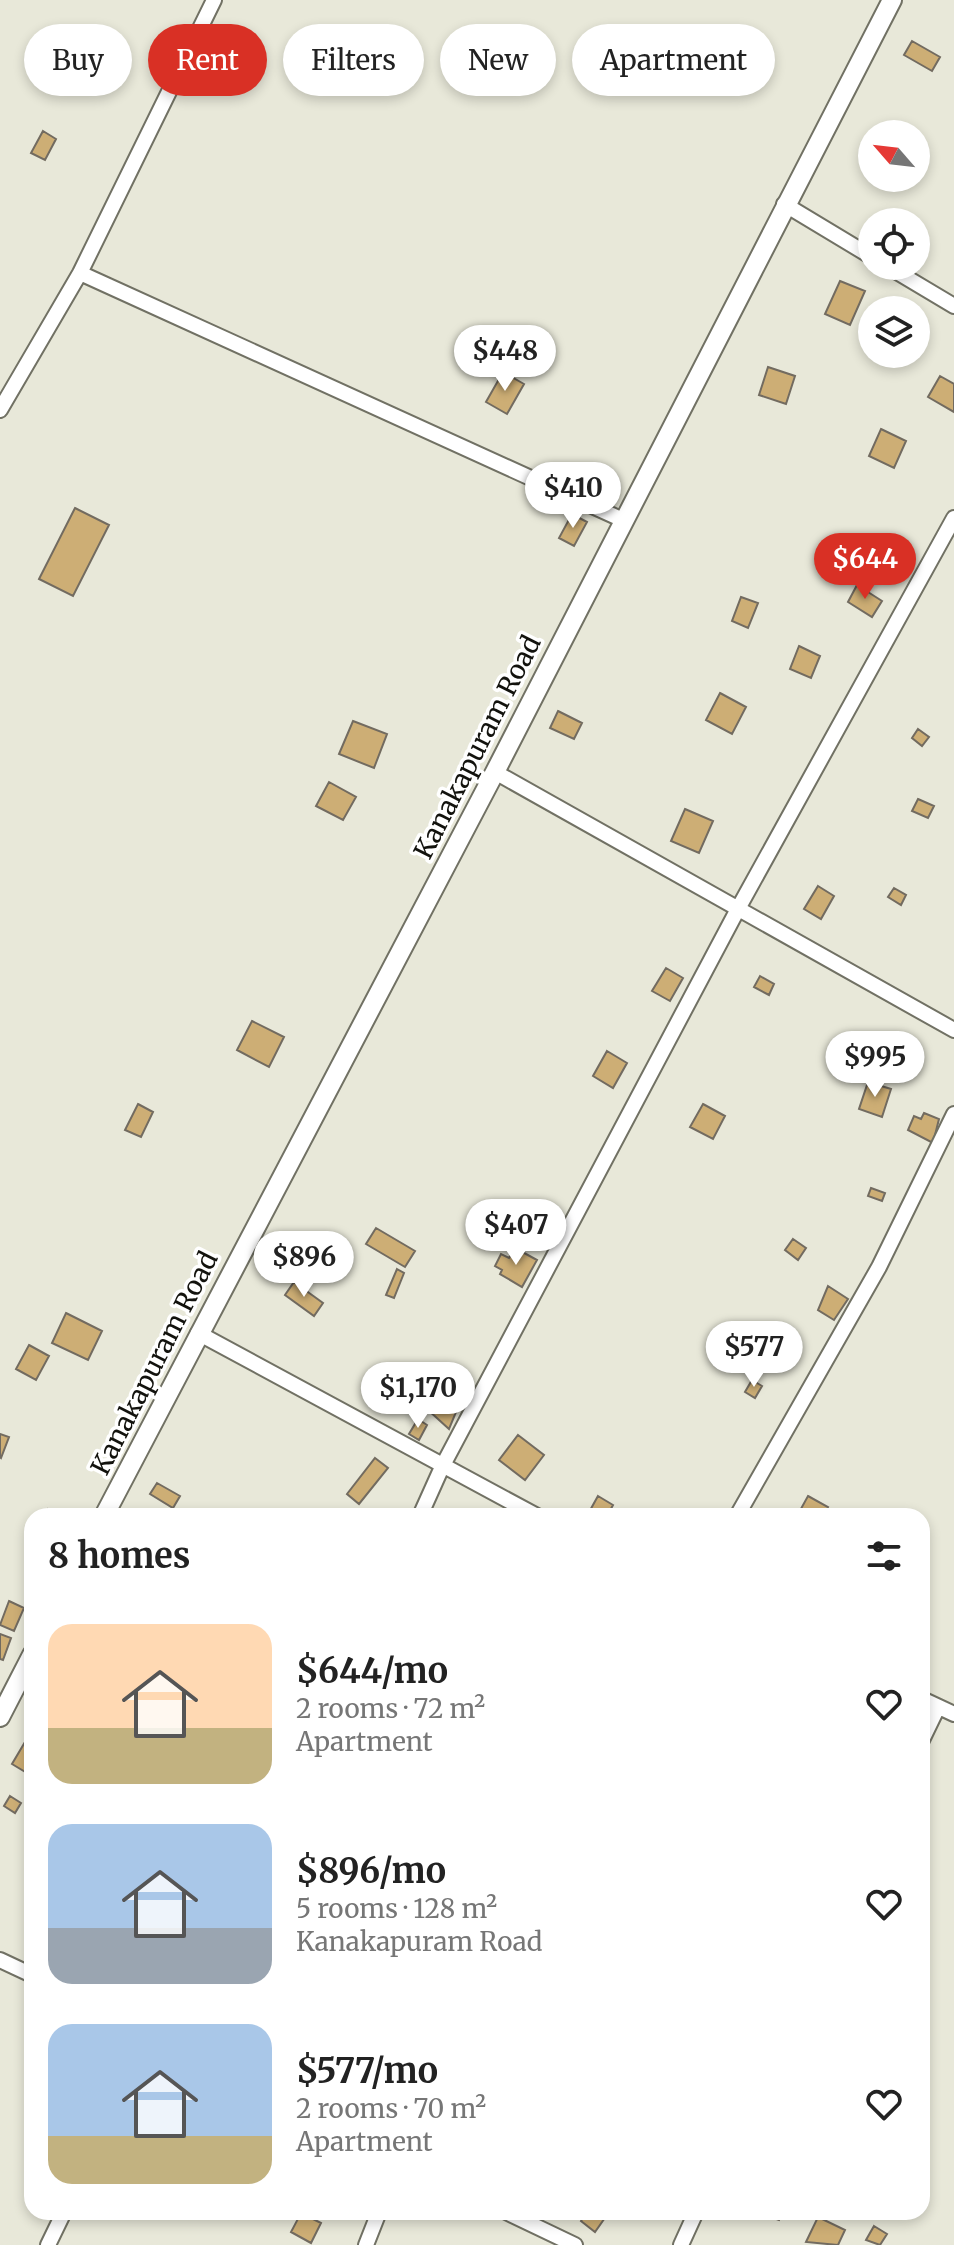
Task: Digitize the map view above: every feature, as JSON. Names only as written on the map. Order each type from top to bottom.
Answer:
[{"type":"street","points":[[0,410],[80,273],[214,0]]},
{"type":"street","name":"Kanakapuram Road","points":[[108,1508],[495,772],[784,204],[892,0]]},
{"type":"street","points":[[784,204],[858,249]]},
{"type":"street","points":[[80,273],[623,520]]},
{"type":"street","points":[[910,280],[954,306]]},
{"type":"street","points":[[424,1508],[442,1467],[739,907],[954,518]]},
{"type":"street","points":[[495,772],[954,1030]]},
{"type":"street","points":[[742,1508],[879,1267],[954,1114]]},
{"type":"street","points":[[198,1333],[521,1508]]},
{"type":"street","points":[[0,1717],[24,1670]]},
{"type":"street","points":[[930,1703],[954,1714]]},
{"type":"street","points":[[930,1724],[938,1707]]},
{"type":"street","points":[[0,1960],[24,1971]]},
{"type":"street","points":[[48,2245],[60,2220]]},
{"type":"street","points":[[366,2245],[376,2220]]},
{"type":"street","points":[[523,2220],[575,2245]]},
{"type":"street","points":[[681,2245],[692,2220]]},
{"type":"building","points":[[912,41],[940,57],[932,71],[904,55]]},
{"type":"building","points":[[43,131],[56,139],[45,160],[31,153]]},
{"type":"building","points":[[840,281],[865,291],[863,296],[858,296],[858,307],[850,325],[825,314]]},
{"type":"building","points":[[768,367],[795,376],[786,404],[759,395]]},
{"type":"building","points":[[503,372],[524,384],[507,414],[486,402]]},
{"type":"building","points":[[940,376],[954,384],[954,412],[928,397]]},
{"type":"building","points":[[881,429],[906,441],[894,468],[869,456]]},
{"type":"building","points":[[75,508],[109,525],[73,596],[39,579]]},
{"type":"building","points":[[572,514],[587,522],[574,546],[559,538]]},
{"type":"building","points":[[857,585],[882,601],[872,617],[848,602]]},
{"type":"building","points":[[741,597],[758,603],[748,628],[732,621]]},
{"type":"building","points":[[799,646],[820,656],[811,678],[790,669]]},
{"type":"building","points":[[720,693],[746,707],[732,734],[706,720]]},
{"type":"building","points":[[558,711],[582,723],[574,739],[550,728]]},
{"type":"building","points":[[353,721],[387,734],[374,768],[339,754]]},
{"type":"building","points":[[918,729],[929,737],[922,746],[912,738]]},
{"type":"building","points":[[329,782],[356,797],[343,820],[316,806]]},
{"type":"building","points":[[918,799],[934,806],[928,818],[912,811]]},
{"type":"building","points":[[685,809],[713,821],[699,853],[671,841]]},
{"type":"building","points":[[818,886],[834,896],[821,919],[804,909]]},
{"type":"building","points":[[894,888],[906,895],[901,905],[888,897]]},
{"type":"building","points":[[666,968],[683,978],[670,1001],[652,991]]},
{"type":"building","points":[[760,976],[774,984],[769,995],[754,987]]},
{"type":"building","points":[[252,1021],[284,1037],[269,1067],[237,1050]]},
{"type":"building","points":[[607,1051],[627,1063],[613,1088],[593,1076]]},
{"type":"building","points":[[868,1082],[891,1089],[882,1117],[859,1109]]},
{"type":"building","points":[[138,1104],[153,1112],[141,1137],[125,1130]]},
{"type":"building","points":[[703,1104],[725,1116],[713,1139],[690,1127]]},
{"type":"building","points":[[924,1113],[939,1119],[933,1143],[908,1130],[914,1116],[921,1119]]},
{"type":"building","points":[[871,1188],[885,1193],[882,1201],[868,1196]]},
{"type":"building","points":[[540,1208],[549,1213],[539,1230],[530,1225]]},
{"type":"building","points":[[376,1228],[415,1251],[405,1267],[366,1244]]},
{"type":"building","points":[[793,1239],[806,1248],[798,1260],[785,1250]]},
{"type":"building","points":[[515,1248],[537,1260],[522,1287],[500,1274],[502,1270],[495,1266],[501,1254],[509,1258]]},
{"type":"building","points":[[397,1269],[404,1273],[394,1298],[386,1295]]},
{"type":"building","points":[[294,1282],[323,1303],[314,1316],[285,1295]]},
{"type":"building","points":[[828,1286],[848,1299],[834,1320],[818,1310]]},
{"type":"building","points":[[66,1313],[102,1331],[88,1360],[52,1343]]},
{"type":"building","points":[[774,1343],[790,1358],[779,1370],[763,1356]]},
{"type":"building","points":[[29,1345],[49,1356],[36,1380],[16,1369]]},
{"type":"building","points":[[752,1380],[762,1386],[755,1398],[745,1392]]},
{"type":"building","points":[[440,1386],[461,1400],[449,1429],[427,1409]]},
{"type":"building","points":[[418,1419],[427,1425],[419,1440],[409,1434]]},
{"type":"building","points":[[0,1434],[9,1437],[1,1458],[0,1457]]},
{"type":"building","points":[[518,1435],[544,1455],[525,1480],[499,1460]]},
{"type":"building","points":[[375,1458],[388,1468],[359,1504],[347,1494]]},
{"type":"building","points":[[157,1483],[180,1496],[173,1508],[150,1494]]},
{"type":"building","points":[[598,1496],[613,1505],[611,1508],[591,1508]]},
{"type":"building","points":[[808,1496],[828,1507],[827,1508],[801,1508]]},
{"type":"building","points":[[9,1601],[24,1608],[14,1631],[0,1625]]},
{"type":"building","points":[[0,1634],[11,1638],[3,1660],[0,1659]]},
{"type":"building","points":[[24,1744],[24,1771],[12,1764]]},
{"type":"building","points":[[10,1796],[21,1803],[15,1813],[4,1806]]},
{"type":"building","points":[[297,2220],[321,2223],[311,2243],[291,2232]]},
{"type":"building","points":[[582,2220],[603,2220],[595,2232]]},
{"type":"building","points":[[817,2220],[824,2220],[845,2230],[838,2245],[806,2242]]},
{"type":"building","points":[[874,2226],[887,2234],[880,2245],[866,2240]]}]
